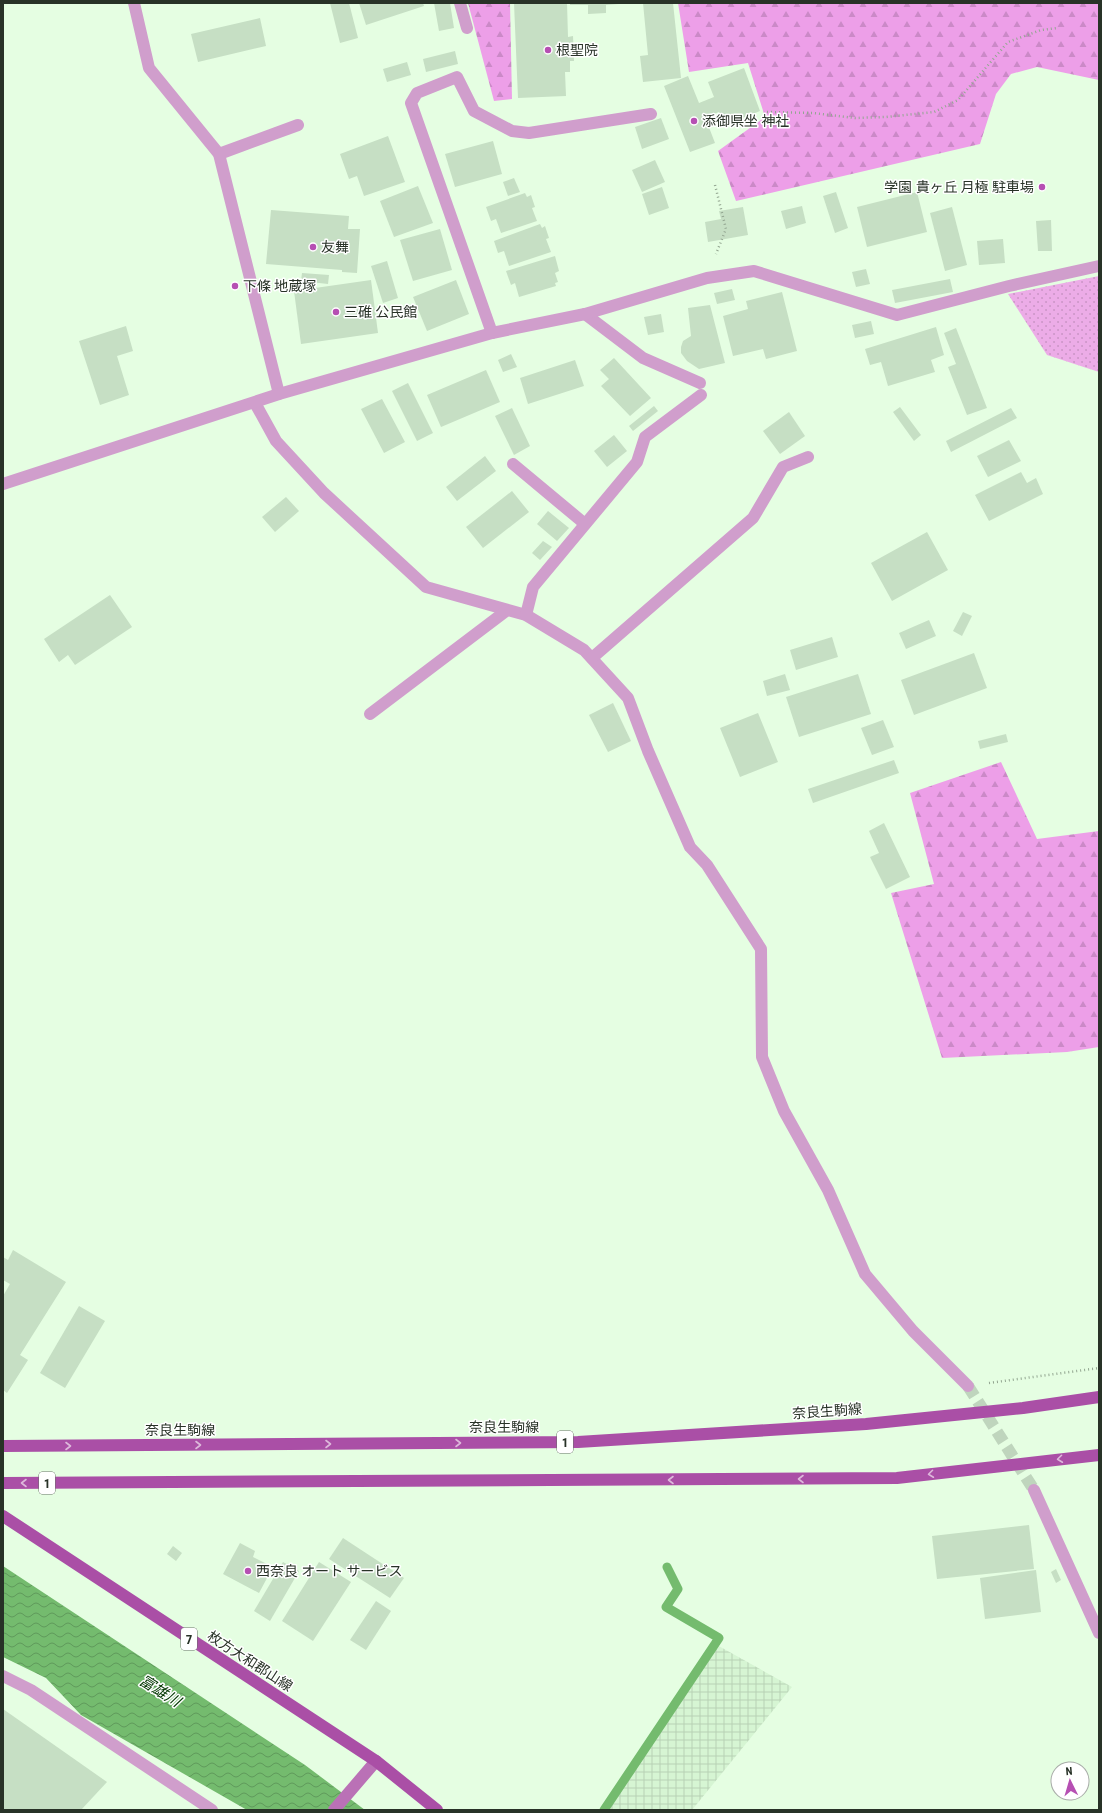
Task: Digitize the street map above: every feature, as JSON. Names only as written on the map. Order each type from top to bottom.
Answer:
[{"type":"main road","name":"奈良生駒線","points":[[3,1446],[578,1442],[866,1424],[1023,1408],[1099,1398]]},
{"type":"main road","name":"1","points":[[3,1483],[91,1484],[897,1478],[1099,1455]]},
{"type":"main road","name":"枚方大和郡山線","points":[[3,1516],[376,1761],[437,1810]]},
{"type":"main road","points":[[334,1810],[345,1795],[376,1761]]},
{"type":"street","points":[[134,3],[149,68],[219,154],[279,394]]},
{"type":"street","points":[[460,3],[467,28]]},
{"type":"street","points":[[492,333],[411,103],[417,93],[457,76],[474,111],[512,131],[529,133],[651,114]]},
{"type":"street","points":[[219,154],[298,126]]},
{"type":"street","points":[[3,484],[255,404],[279,394],[492,333],[585,314],[707,278],[754,271],[897,315],[1009,286],[1099,266]]},
{"type":"street","points":[[526,615],[533,587],[637,462],[645,437],[701,389],[643,358],[585,314]]},
{"type":"street","points":[[255,404],[276,441],[324,493],[426,588],[506,611],[526,615],[584,650],[628,698],[648,751],[690,847],[707,865],[761,949],[762,1056],[784,1111],[828,1190],[865,1274],[913,1331],[968,1386]]},
{"type":"street","points":[[592,658],[753,518],[783,467],[808,457]]},
{"type":"street","points":[[513,464],[585,524]]},
{"type":"street","points":[[370,714],[506,611]]},
{"type":"street","points":[[1034,1490],[1099,1633]]},
{"type":"street","points":[[3,1676],[31,1690],[212,1810]]},
{"type":"path","points":[[767,112],[813,113],[855,118],[886,117],[934,112],[958,100],[1008,42],[1041,30],[1057,28]]},
{"type":"path","points":[[707,278],[726,229],[715,185]]},
{"type":"path","points":[[968,1386],[1099,1368]]},
{"type":"shaded area","points":[[1099,276],[1099,372],[1047,355],[1008,294]]},
{"type":"shaded area","points":[[717,1645],[792,1687],[692,1810],[607,1810]]},
{"type":"green space","points":[[468,3],[510,3],[512,99],[494,101]]},
{"type":"green space","points":[[678,3],[1099,3],[1099,80],[1037,67],[1011,74],[996,94],[980,144],[736,201],[718,151],[765,117],[748,63],[689,72]]},
{"type":"green space","points":[[1001,762],[1037,839],[1099,831],[1099,1047],[1067,1052],[942,1058],[891,893],[934,884],[910,793]]},
{"type":"water","name":"富雄川","points":[[3,1566],[305,1765],[365,1810],[247,1810],[81,1715],[46,1678],[3,1657]]},
{"type":"building","points":[[330,3],[349,3],[358,38],[340,43]]},
{"type":"building","points":[[359,3],[423,3],[424,6],[366,25]]},
{"type":"building","points":[[434,3],[450,3],[454,28],[439,31]]},
{"type":"building","points":[[514,3],[567,3],[568,37],[573,36],[574,61],[570,61],[570,72],[565,72],[566,96],[518,98]]},
{"type":"building","points":[[570,3],[619,4],[606,5],[606,13],[588,14],[588,5],[570,5]]},
{"type":"building","points":[[643,3],[673,3],[681,78],[643,82],[640,56],[648,55]]},
{"type":"building","points":[[260,18],[266,46],[198,62],[191,34]]},
{"type":"building","points":[[455,51],[458,64],[426,72],[423,59]]},
{"type":"building","points":[[407,62],[411,75],[387,82],[383,69]]},
{"type":"building","points":[[744,68],[760,111],[725,125],[719,112],[705,117],[715,143],[690,152],[664,86],[688,76],[699,103],[714,97],[708,82]]},
{"type":"building","points":[[661,118],[669,139],[642,149],[635,127]]},
{"type":"building","points":[[388,136],[405,182],[364,196],[357,176],[349,179],[340,154]]},
{"type":"building","points":[[493,141],[502,174],[455,187],[445,154]]},
{"type":"building","points":[[655,160],[665,182],[642,192],[632,170]]},
{"type":"building","points":[[514,178],[520,192],[508,196],[503,182]]},
{"type":"building","points":[[418,186],[433,223],[394,237],[380,201]]},
{"type":"building","points":[[662,187],[669,208],[649,215],[642,194]]},
{"type":"building","points":[[836,192],[848,228],[835,233],[823,196]]},
{"type":"building","points":[[917,192],[927,232],[867,247],[857,207]]},
{"type":"building","points":[[525,193],[527,197],[531,195],[535,207],[532,208],[537,221],[501,233],[496,219],[491,221],[486,207]]},
{"type":"building","points":[[802,206],[806,223],[786,229],[781,211]]},
{"type":"building","points":[[743,207],[748,235],[708,242],[705,222],[721,219],[719,211]]},
{"type":"building","points":[[952,207],[967,265],[945,271],[930,213]]},
{"type":"building","name":"友舞","points":[[271,210],[349,216],[348,229],[360,229],[357,273],[342,272],[342,270],[266,264]]},
{"type":"building","points":[[1051,220],[1052,251],[1038,251],[1036,221]]},
{"type":"building","points":[[540,224],[542,228],[545,226],[549,238],[546,239],[551,252],[509,266],[504,251],[498,253],[494,241]]},
{"type":"building","points":[[440,229],[452,270],[413,281],[400,240]]},
{"type":"building","points":[[1003,239],[1005,263],[979,265],[977,241]]},
{"type":"building","points":[[555,256],[559,271],[555,273],[558,282],[555,283],[556,286],[519,297],[515,283],[511,285],[506,271]]},
{"type":"building","points":[[387,261],[398,298],[383,303],[371,266]]},
{"type":"building","points":[[866,269],[870,284],[856,287],[852,272]]},
{"type":"building","points":[[302,273],[329,275],[328,284],[301,281]]},
{"type":"building","points":[[950,279],[953,292],[895,303],[892,290]]},
{"type":"building","name":"三碓 公民館","points":[[371,280],[378,333],[301,344],[294,291]]},
{"type":"building","points":[[456,280],[469,314],[427,331],[413,297]]},
{"type":"building","points":[[732,289],[735,300],[717,304],[714,293]]},
{"type":"building","points":[[782,292],[797,351],[766,359],[763,349],[733,356],[723,316],[748,309],[746,301]]},
{"type":"building","points":[[710,305],[725,363],[699,369],[687,361],[681,353],[681,347],[683,341],[691,336],[688,308]]},
{"type":"building","points":[[661,314],[664,332],[648,335],[644,317]]},
{"type":"building","points":[[871,321],[874,334],[855,338],[852,325]]},
{"type":"building","points":[[126,326],[133,351],[117,356],[129,395],[100,405],[79,341]]},
{"type":"building","points":[[936,327],[944,355],[931,360],[935,372],[888,386],[881,362],[870,365],[865,349]]},
{"type":"building","points":[[956,328],[987,408],[967,415],[948,367],[956,364],[944,333]]},
{"type":"building","points":[[511,354],[517,367],[503,372],[498,360]]},
{"type":"building","points":[[614,358],[651,398],[630,416],[601,386],[609,379],[600,370]]},
{"type":"building","points":[[575,360],[584,386],[528,404],[520,378]]},
{"type":"building","points":[[486,370],[500,402],[441,427],[427,395]]},
{"type":"building","points":[[408,383],[433,433],[417,441],[392,391]]},
{"type":"building","points":[[382,399],[405,442],[384,453],[361,409]]},
{"type":"building","points":[[654,406],[658,411],[633,431],[629,426]]},
{"type":"building","points":[[900,407],[921,435],[914,441],[893,412]]},
{"type":"building","points":[[512,408],[530,446],[514,455],[495,416]]},
{"type":"building","points":[[1011,408],[1017,418],[951,452],[946,441]]},
{"type":"building","points":[[789,412],[805,436],[780,454],[763,431]]},
{"type":"building","points":[[614,435],[627,451],[607,467],[594,451]]},
{"type":"building","points":[[1009,440],[1021,461],[988,477],[977,456]]},
{"type":"building","points":[[485,456],[496,471],[457,501],[446,487]]},
{"type":"building","points":[[1021,472],[1027,483],[1036,478],[1043,494],[989,521],[975,495]]},
{"type":"building","points":[[512,491],[529,512],[483,548],[466,527]]},
{"type":"building","points":[[286,497],[299,511],[275,532],[262,517]]},
{"type":"building","points":[[548,511],[569,528],[557,541],[537,524]]},
{"type":"building","points":[[927,532],[948,570],[892,601],[871,563]]},
{"type":"building","points":[[543,541],[552,547],[540,560],[532,553]]},
{"type":"building","points":[[110,595],[132,627],[75,665],[68,655],[59,662],[44,639]]},
{"type":"building","points":[[963,612],[972,616],[962,636],[953,631]]},
{"type":"building","points":[[929,620],[936,636],[906,649],[899,633]]},
{"type":"building","points":[[832,637],[838,657],[796,670],[790,650]]},
{"type":"building","points":[[974,653],[987,688],[914,715],[901,680]]},
{"type":"building","points":[[785,674],[790,690],[767,696],[763,681]]},
{"type":"building","points":[[858,674],[871,714],[799,737],[786,697]]},
{"type":"building","points":[[613,703],[631,741],[608,752],[589,715]]},
{"type":"building","points":[[758,713],[778,762],[740,777],[720,728]]},
{"type":"building","points":[[883,720],[894,747],[872,755],[861,728]]},
{"type":"building","points":[[1006,734],[1008,742],[980,749],[978,741]]},
{"type":"building","points":[[894,760],[899,773],[813,803],[808,789]]},
{"type":"building","points":[[884,823],[910,877],[886,889],[870,857],[879,853],[869,831]]},
{"type":"building","points":[[13,1250],[66,1282],[20,1355],[28,1360],[7,1393],[3,1390],[3,1296],[10,1284],[3,1280],[3,1257],[8,1260]]},
{"type":"building","points":[[79,1306],[105,1321],[65,1388],[40,1373]]},
{"type":"building","points":[[1029,1525],[1034,1569],[937,1579],[932,1536]]},
{"type":"building","points":[[343,1538],[404,1578],[390,1598],[329,1559]]},
{"type":"building","name":"西奈良 オート サービス","points":[[240,1543],[255,1551],[253,1557],[273,1567],[259,1593],[223,1574]]},
{"type":"building","points":[[173,1546],[182,1553],[176,1561],[167,1554]]},
{"type":"building","points":[[283,1562],[299,1571],[270,1621],[254,1611]]},
{"type":"building","points":[[319,1562],[351,1582],[313,1641],[282,1621]]},
{"type":"building","points":[[1056,1569],[1061,1580],[1056,1583],[1051,1572]]},
{"type":"building","points":[[1036,1570],[1041,1612],[985,1619],[980,1578]]},
{"type":"building","points":[[376,1601],[391,1611],[366,1650],[350,1640]]},
{"type":"building","points":[[3,1709],[107,1782],[81,1810],[3,1810]]},
{"type":"waterway","points":[[604,1810],[719,1638],[666,1607],[678,1589],[667,1567]]},
{"type":"tunnel","points":[[968,1386],[1034,1490]]},
{"type":"place","name":"根聖院","points":[[548,50]]},
{"type":"place","name":"添御県坐 神社","points":[[694,121]]},
{"type":"place","name":"学園 貴ヶ丘 月極 駐車場","points":[[1042,187]]},
{"type":"place","name":"友舞","points":[[313,247]]},
{"type":"place","name":"下條 地蔵塚","points":[[235,286]]},
{"type":"place","name":"三碓 公民館","points":[[336,312]]},
{"type":"place","name":"西奈良 オート サービス","points":[[248,1571]]}]
